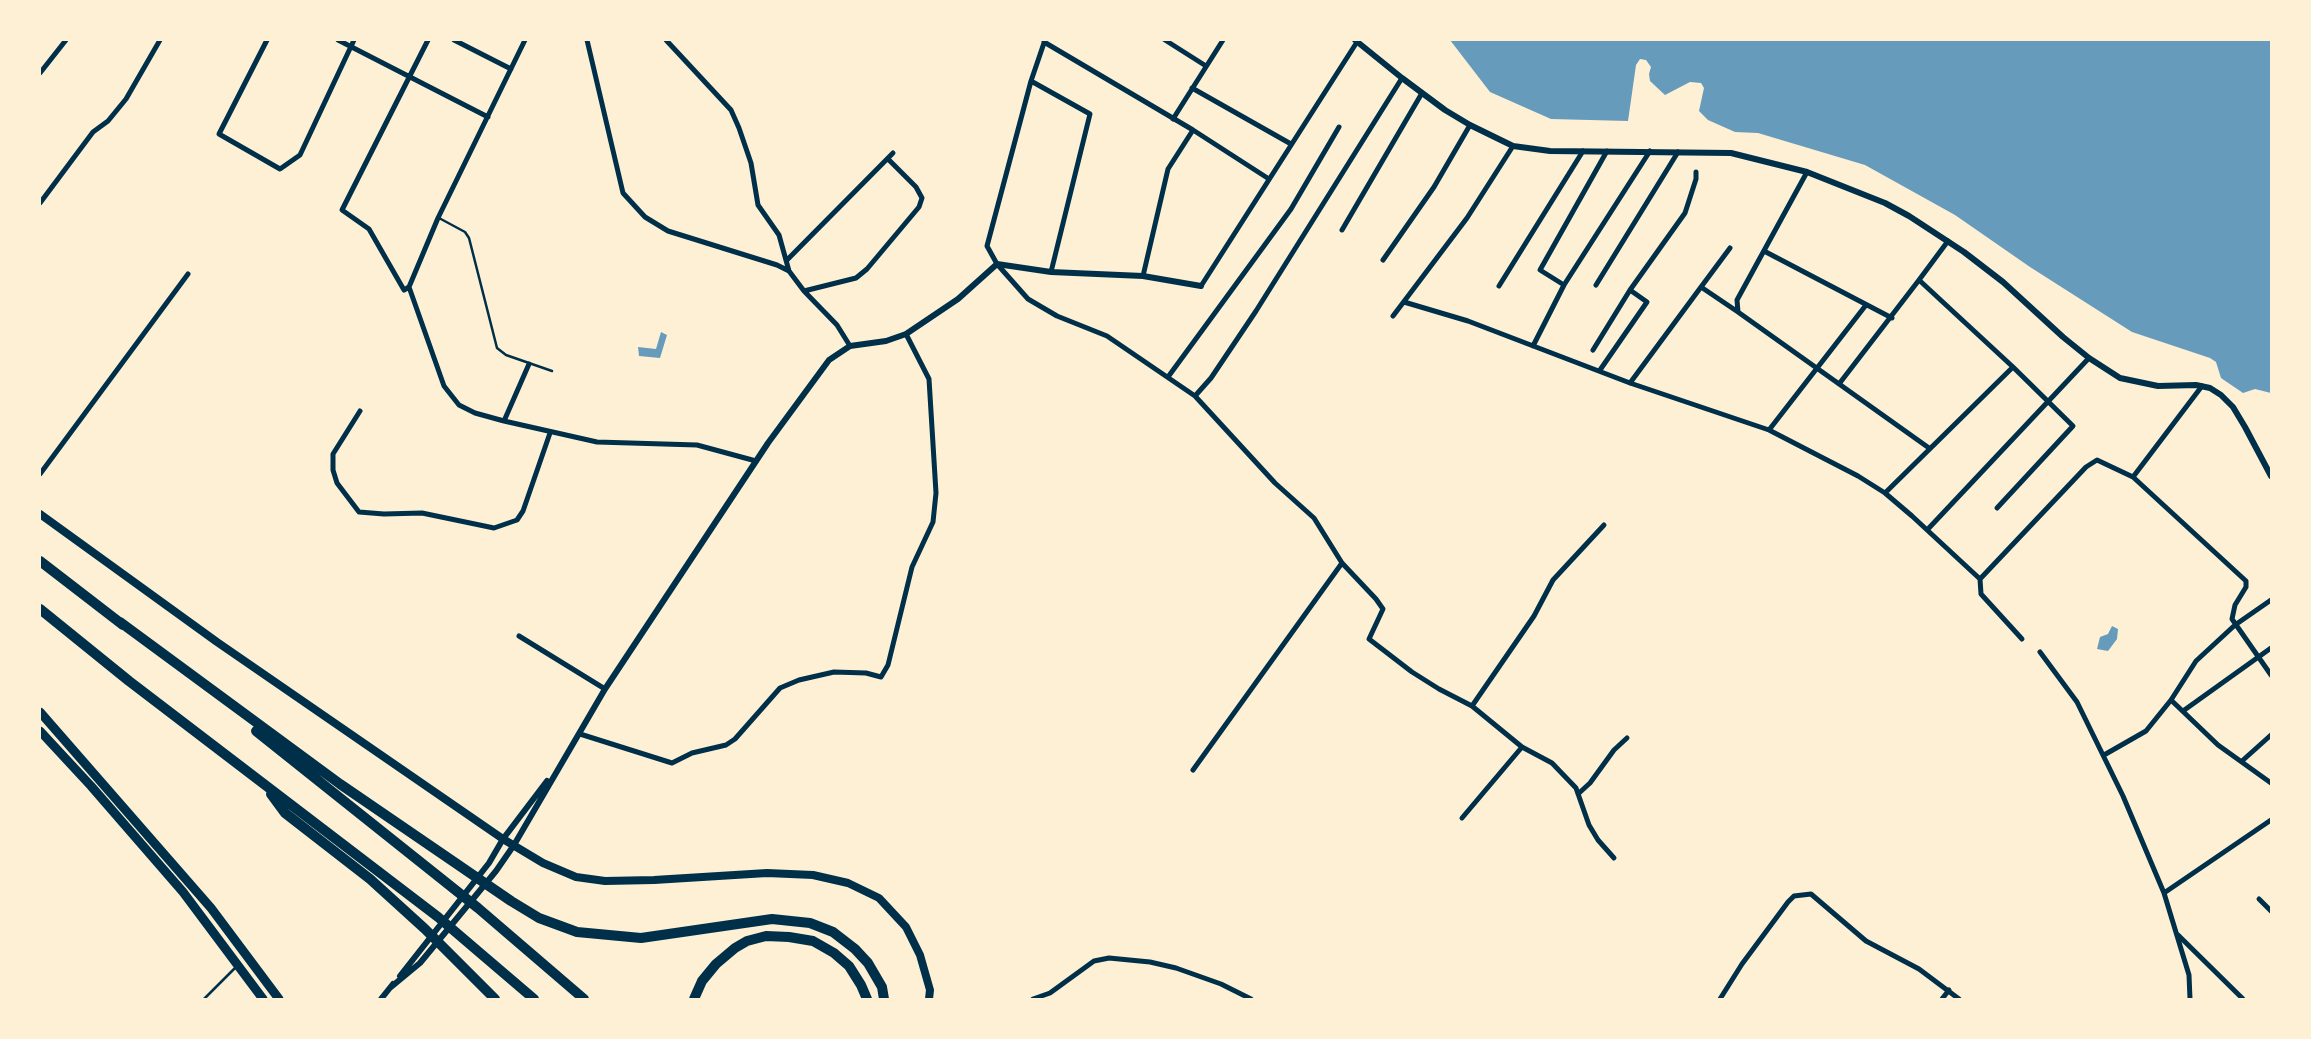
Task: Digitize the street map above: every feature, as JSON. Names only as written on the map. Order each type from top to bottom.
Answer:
[{"type":"highway","points":[[40,561],[304,758],[467,872],[539,918],[577,932],[613,937],[640,938],[772,919],[810,923],[833,932],[855,948],[868,963],[882,987],[884,999]]},
{"type":"highway","points":[[40,609],[264,785],[438,916],[534,999]]},
{"type":"highway","points":[[120,622],[478,908],[584,999]]},
{"type":"highway","points":[[264,785],[285,813],[370,879],[495,999]]},
{"type":"highway","points":[[694,999],[702,981],[716,964],[741,944],[766,936],[813,941],[834,953],[849,966],[867,999]]},
{"type":"main road","points":[[40,514],[217,642],[503,839],[561,872],[590,879],[654,880],[767,873],[813,875],[848,883],[879,898],[906,927],[920,955],[930,990],[930,999]]},
{"type":"main road","points":[[40,712],[211,908],[279,999]]},
{"type":"main road","points":[[40,731],[97,792],[177,885],[263,999]]},
{"type":"street","points":[[40,73],[66,40]]},
{"type":"street","points":[[40,203],[93,132],[108,121],[126,99],[159,40]]},
{"type":"street","points":[[268,40],[219,134],[280,169],[300,155],[352,43]]},
{"type":"street","points":[[338,40],[352,43],[409,78],[488,117]]},
{"type":"street","points":[[409,288],[404,290],[369,229],[342,210],[428,40]]},
{"type":"street","points":[[454,40],[511,68]]},
{"type":"street","points":[[524,40],[438,218],[409,288],[444,386],[459,405],[475,413],[550,433],[597,442],[697,445],[756,461]]},
{"type":"street","points":[[586,40],[623,193],[644,217],[668,231],[778,265],[790,271]]},
{"type":"street","points":[[666,40],[731,110],[751,163],[758,205],[779,235],[790,271],[804,291],[837,325],[850,346]]},
{"type":"street","points":[[1173,119],[1223,40]]},
{"type":"street","points":[[1270,179],[1193,130],[1045,41],[1031,81],[987,246],[997,264],[1028,298],[1058,316],[1107,336],[1195,396],[1275,483],[1314,518],[1342,563],[1376,599],[1383,609],[1369,639],[1419,676],[1472,706],[1522,747],[1552,763],[1564,774],[1578,794],[1589,825],[1598,840],[1614,858]]},
{"type":"street","points":[[1169,41],[1206,66]]},
{"type":"street","points":[[997,264],[1051,272],[1144,276],[1201,286],[1356,41],[1422,93],[1470,125],[1513,146],[1583,151],[1731,153],[1807,172],[1885,202],[1948,241],[2003,282],[2089,358],[2120,378],[2158,386],[2202,386],[2222,395],[2233,407],[2271,476]]},
{"type":"street","points":[[1195,396],[1211,378],[1256,311],[1402,78]]},
{"type":"street","points":[[1031,81],[1090,114],[1051,272]]},
{"type":"street","points":[[1192,88],[1292,144]]},
{"type":"street","points":[[1342,230],[1422,93]]},
{"type":"street","points":[[1383,260],[1434,187],[1470,125]]},
{"type":"street","points":[[1168,378],[1291,209],[1339,127]]},
{"type":"street","points":[[1144,276],[1168,168],[1193,130]]},
{"type":"street","points":[[1393,316],[1467,218],[1513,146]]},
{"type":"street","points":[[1499,286],[1583,151]]},
{"type":"street","points":[[1564,285],[1540,270],[1608,151]]},
{"type":"street","points":[[1533,346],[1564,285],[1650,151]]},
{"type":"street","points":[[1596,285],[1678,152]]},
{"type":"street","points":[[787,260],[893,153]]},
{"type":"street","points":[[804,291],[856,278],[867,268],[919,207],[922,198],[916,187],[888,159]]},
{"type":"street","points":[[1593,350],[1630,290],[1685,213],[1696,179],[1696,172]]},
{"type":"street","points":[[1738,312],[1737,300],[1807,172]]},
{"type":"street","points":[[1839,384],[1892,318],[1948,241]]},
{"type":"street","points":[[1630,383],[1730,248]]},
{"type":"street","points":[[1764,251],[1892,318]]},
{"type":"street","points":[[391,987],[426,957],[490,878],[514,845],[605,689],[756,461],[828,360],[850,346],[886,341],[906,334],[958,299],[997,264]]},
{"type":"street","points":[[40,474],[188,274]]},
{"type":"street","points":[[1919,280],[2048,400],[2073,426],[1997,508]]},
{"type":"street","points":[[1701,288],[1738,312],[1929,448]]},
{"type":"street","points":[[1600,370],[1647,302],[1630,290]]},
{"type":"street","points":[[1404,302],[1468,321],[1630,383],[1769,430],[1858,476],[1885,493],[1928,529],[1980,578]]},
{"type":"street","points":[[1769,430],[1866,305]]},
{"type":"street","points":[[580,734],[672,762],[692,753],[726,745],[735,739],[780,688],[799,680],[834,672],[882,677],[888,664],[912,567],[933,522],[936,493],[929,379],[906,334]]},
{"type":"street","points":[[1928,529],[2089,358]]},
{"type":"street","points":[[504,421],[529,364]]},
{"type":"street","points":[[1885,493],[2013,367]]},
{"type":"street","points":[[2133,477],[2202,386]]},
{"type":"street","points":[[360,411],[333,454],[333,470],[337,483],[359,512],[384,514],[422,513],[494,528],[517,520],[550,433]]},
{"type":"street","points":[[2022,639],[1980,594],[1980,578],[2086,467],[2097,460],[2133,477],[2246,581],[2246,588],[2232,612],[2232,619],[2271,675]]},
{"type":"street","points":[[1472,706],[1534,616],[1553,580],[1604,525]]},
{"type":"street","points":[[1192,770],[1342,563]]},
{"type":"street","points":[[2104,755],[2146,731],[2171,700],[2196,661],[2236,625],[2271,600]]},
{"type":"street","points":[[519,636],[605,689]]},
{"type":"street","points":[[2183,711],[2271,648]]},
{"type":"street","points":[[2040,652],[2077,702],[2104,755],[2164,893],[2189,975],[2190,999]]},
{"type":"street","points":[[2171,700],[2218,745],[2271,783]]},
{"type":"street","points":[[2242,761],[2271,736]]},
{"type":"street","points":[[1578,794],[1627,738]]},
{"type":"street","points":[[1462,818],[1522,747]]},
{"type":"street","points":[[381,999],[472,886],[489,863],[503,839],[563,760]]},
{"type":"street","points":[[2164,893],[2271,820]]},
{"type":"street","points":[[1720,999],[1742,964],[1794,896],[1811,894],[1866,941],[1919,969],[1949,990],[1958,999]]},
{"type":"street","points":[[2259,899],[2271,911]]},
{"type":"street","points":[[2177,934],[2243,999]]},
{"type":"street","points":[[1033,999],[1050,993],[1094,961],[1109,958],[1150,962],[1176,968],[1221,984],[1251,999]]},
{"type":"street","points":[[1942,999],[1949,990]]},
{"type":"lane","points":[[438,218],[465,232],[469,238],[497,348],[529,364],[552,371]]},
{"type":"lane","points":[[204,999],[238,965]]},
{"type":"water","points":[[1450,40],[2271,40],[2271,393],[2255,389],[2243,393],[2221,378],[2216,362],[2210,358],[2132,332],[2030,267],[1955,215],[1865,165],[1758,133],[1735,132],[1708,120],[1699,111],[1704,88],[1701,83],[1690,82],[1665,95],[1650,81],[1651,67],[1646,60],[1640,59],[1636,65],[1628,121],[1551,119],[1490,92]]},
{"type":"water","points":[[661,332],[667,335],[660,358],[639,356],[638,347],[656,349]]},
{"type":"water","points":[[2112,626],[2118,629],[2117,639],[2108,651],[2097,649],[2100,637],[2108,634]]}]
